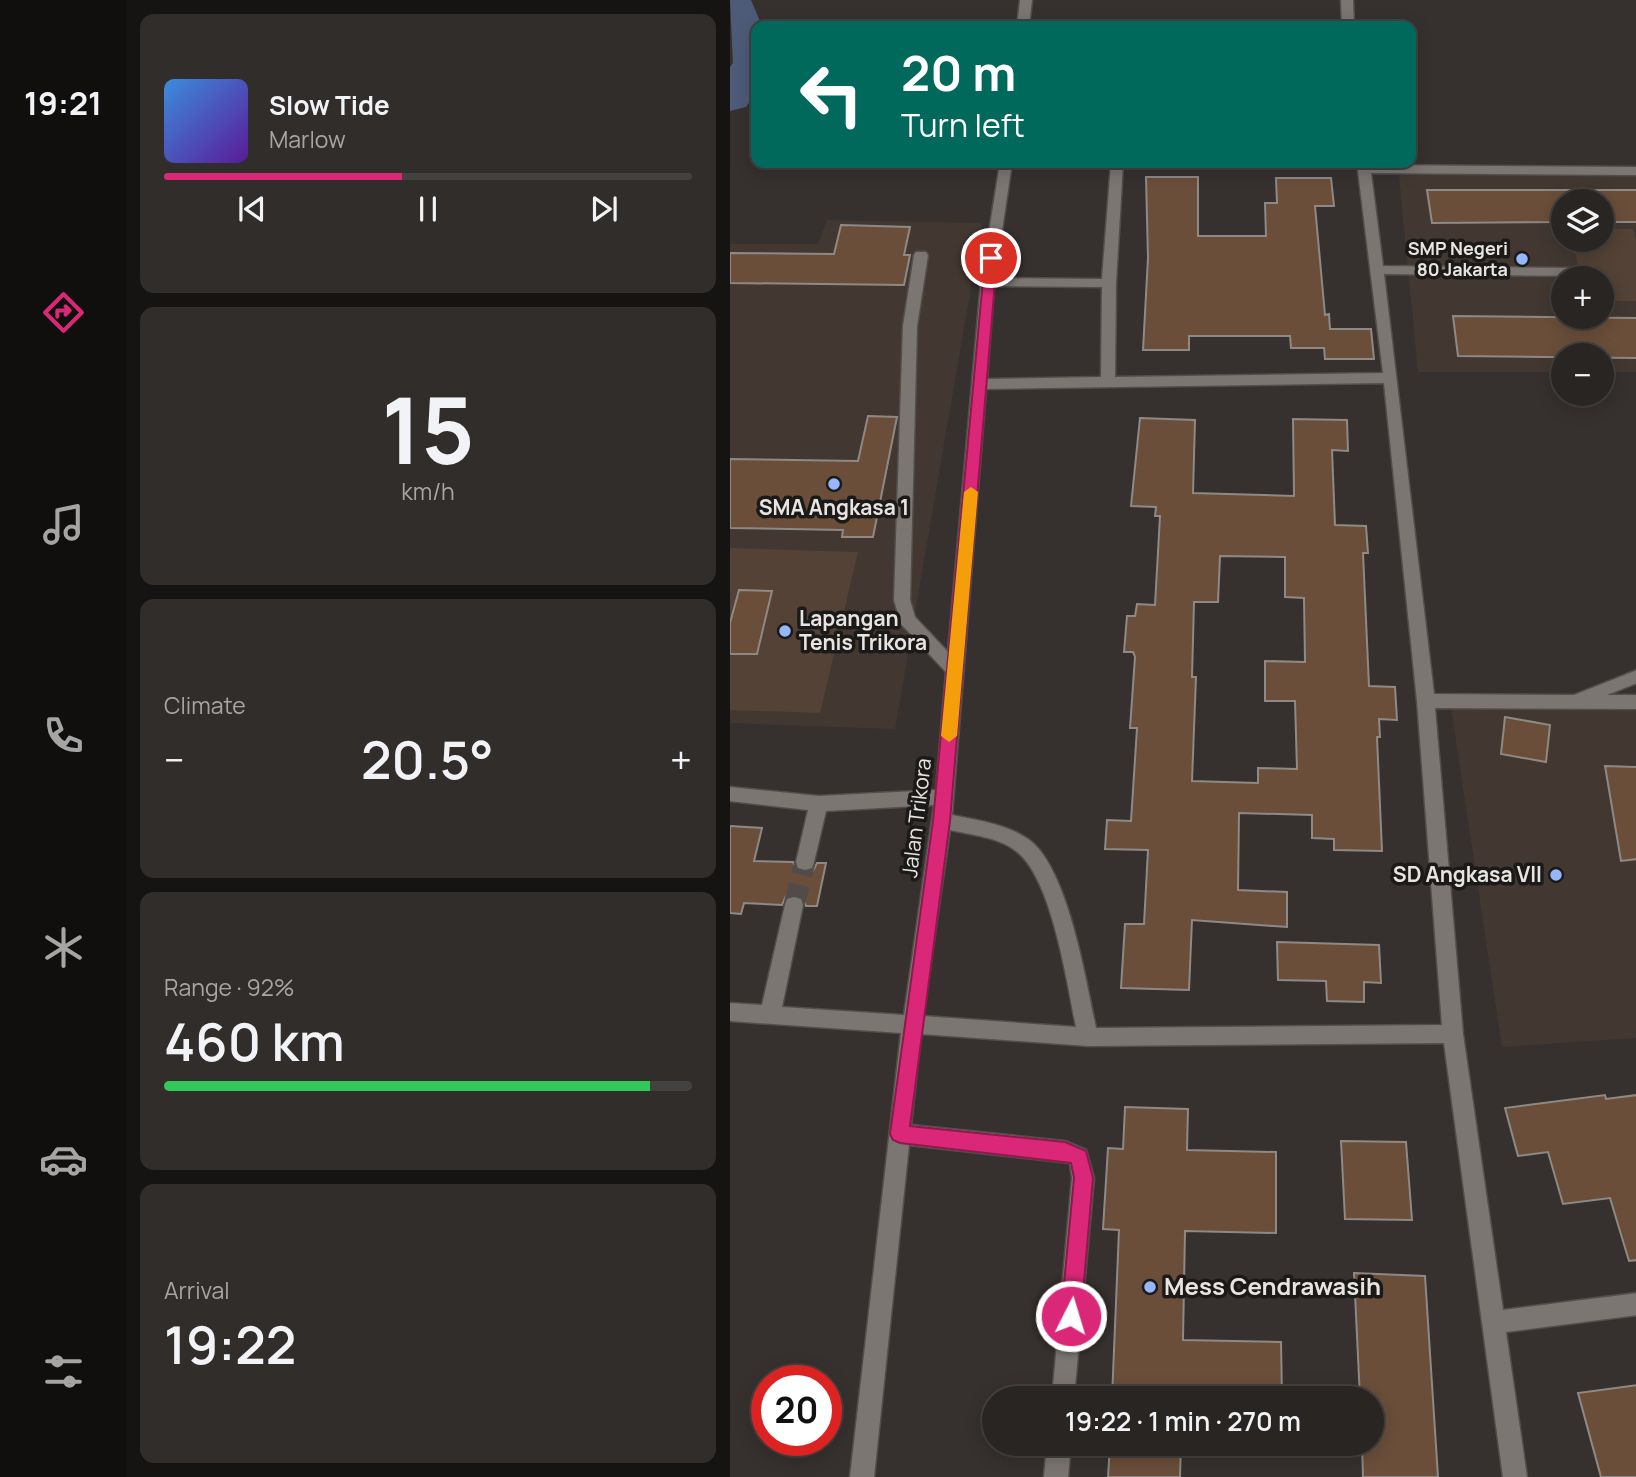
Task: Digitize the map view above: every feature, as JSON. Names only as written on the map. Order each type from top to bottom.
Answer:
[{"type":"street","points":[[1024,21],[1026,0]]},
{"type":"street","points":[[1347,0],[1348,21]]},
{"type":"street","points":[[1416,167],[1636,171]]},
{"type":"street","name":"Jalan Trikora","points":[[862,1477],[912,1026],[942,821],[988,282],[1005,168]]},
{"type":"street","points":[[1108,383],[1109,283],[1117,168]]},
{"type":"street","points":[[1363,168],[1391,378],[1426,701],[1453,1034],[1515,1477]]},
{"type":"street","points":[[921,255],[910,326],[902,600],[907,620],[954,669]]},
{"type":"street","points":[[1376,270],[1551,272]]},
{"type":"street","points":[[988,282],[1109,283]]},
{"type":"street","points":[[981,384],[1391,378]]},
{"type":"street","points":[[1574,700],[1636,676]]},
{"type":"street","points":[[1426,701],[1636,702]]},
{"type":"street","points":[[730,794],[819,804],[944,797]]},
{"type":"street","points":[[805,862],[819,804]]},
{"type":"street","points":[[942,821],[983,830],[1024,846],[1043,867],[1053,892],[1088,1037]]},
{"type":"street","points":[[770,1014],[794,905]]},
{"type":"street","points":[[730,1012],[1088,1037],[1453,1034]]},
{"type":"street","points":[[900,1134],[1065,1151],[1079,1157],[1083,1178],[1064,1386]]},
{"type":"street","points":[[1494,1322],[1636,1304]]},
{"type":"street","points":[[1056,1477],[1058,1456]]},
{"type":"shaded area","name":"SMP Negeri 80 Jakarta","points":[[1416,165],[1636,169],[1636,372],[1614,372],[1614,343],[1551,343],[1551,372],[1418,372],[1398,168],[1416,168]]},
{"type":"shaded area","name":"SMA Angkasa 1","points":[[827,220],[982,223],[895,729],[730,723],[730,244],[818,244]]},
{"type":"shaded area","points":[[1614,229],[1633,229],[1637,244],[1636,301],[1614,301],[1614,266],[1578,266],[1575,252],[1614,252]]},
{"type":"shaded area","name":"Lapangan Tenis Trikora","points":[[730,548],[858,552],[820,713],[730,710]]},
{"type":"shaded area","name":"SD Angkasa VII","points":[[1451,707],[1636,711],[1636,1038],[1502,1047]]},
{"type":"building","points":[[1146,177],[1198,177],[1198,236],[1266,236],[1265,203],[1277,203],[1276,178],[1331,178],[1334,206],[1315,206],[1325,315],[1329,314],[1330,329],[1371,329],[1374,359],[1325,359],[1324,348],[1291,348],[1290,336],[1189,336],[1189,350],[1143,350],[1148,258]]},
{"type":"building","points":[[1427,190],[1551,190],[1551,222],[1432,223]]},
{"type":"building","points":[[1614,190],[1637,190],[1637,222],[1614,222]]},
{"type":"building","points":[[841,225],[910,227],[904,255],[910,255],[904,285],[730,283],[730,253],[834,254]]},
{"type":"building","points":[[1453,316],[1551,317],[1551,329],[1614,329],[1614,318],[1637,318],[1637,358],[1614,358],[1614,343],[1551,343],[1551,357],[1458,356]]},
{"type":"building","points":[[868,416],[897,417],[873,537],[842,537],[843,530],[730,528],[730,459],[858,461]]},
{"type":"building","points":[[1140,418],[1195,420],[1193,493],[1294,496],[1293,419],[1347,420],[1348,451],[1332,450],[1335,525],[1366,526],[1368,553],[1363,553],[1369,686],[1395,687],[1397,720],[1379,719],[1380,737],[1377,737],[1382,851],[1334,850],[1334,839],[1312,838],[1312,815],[1239,813],[1238,890],[1287,892],[1287,927],[1192,920],[1189,990],[1121,988],[1125,924],[1144,924],[1148,850],[1105,849],[1107,820],[1131,821],[1137,728],[1130,728],[1135,657],[1133,652],[1124,652],[1127,616],[1135,616],[1137,604],[1155,605],[1160,516],[1155,516],[1156,507],[1131,506]],"holes":[[[1220,556],[1285,557],[1285,597],[1304,598],[1305,662],[1265,661],[1265,701],[1295,701],[1297,769],[1258,768],[1258,783],[1192,781],[1196,677],[1192,677],[1194,602],[1218,602]]]},
{"type":"building","points":[[739,590],[772,591],[757,654],[730,654],[730,623]]},
{"type":"building","points":[[1505,717],[1550,725],[1546,762],[1501,754]]},
{"type":"building","points":[[1605,766],[1637,767],[1637,859],[1621,861]]},
{"type":"building","points":[[730,826],[762,828],[754,861],[793,862],[796,869],[804,873],[813,871],[817,863],[826,863],[817,906],[806,906],[802,896],[793,894],[786,896],[782,905],[744,903],[741,914],[730,913]]},
{"type":"building","points":[[1277,942],[1379,945],[1381,983],[1364,982],[1364,1002],[1327,1001],[1326,981],[1278,980]]},
{"type":"building","points":[[1605,1095],[1606,1099],[1637,1095],[1637,1260],[1629,1261],[1610,1198],[1563,1204],[1548,1152],[1518,1156],[1505,1108]]},
{"type":"building","name":"Mess Cendrawasih","points":[[1125,1107],[1188,1109],[1187,1150],[1276,1152],[1276,1233],[1185,1231],[1183,1340],[1281,1342],[1282,1386],[1112,1386],[1119,1230],[1103,1229],[1108,1148],[1123,1149]]},
{"type":"building","points":[[1341,1141],[1406,1142],[1412,1220],[1345,1219]]},
{"type":"building","points":[[1354,1273],[1425,1276],[1438,1477],[1363,1477],[1362,1456],[1384,1456],[1384,1386],[1359,1386]]},
{"type":"building","points":[[1637,1385],[1637,1477],[1601,1477],[1578,1393]]},
{"type":"building","points":[[1109,1456],[1181,1456],[1180,1477],[1108,1477]]},
{"type":"waterway","points":[[730,0],[751,54]]},
{"type":"waterway","points":[[730,97],[751,69]]},
{"type":"tunnel","points":[[794,905],[805,862]]},
{"type":"slow traffic","points":[[949,736],[971,492]]},
{"type":"place","name":"SMP Negeri 80 Jakarta","points":[[1522,259]]},
{"type":"place","name":"SMA Angkasa 1","points":[[834,484]]},
{"type":"place","name":"Lapangan Tenis Trikora","points":[[785,631]]},
{"type":"place","name":"SD Angkasa VII","points":[[1556,875]]},
{"type":"place","name":"Mess Cendrawasih","points":[[1150,1287]]},
{"type":"route","points":[[991,258],[942,821],[912,1026],[900,1134],[1065,1151],[1079,1157],[1083,1178],[1071,1316]]}]
